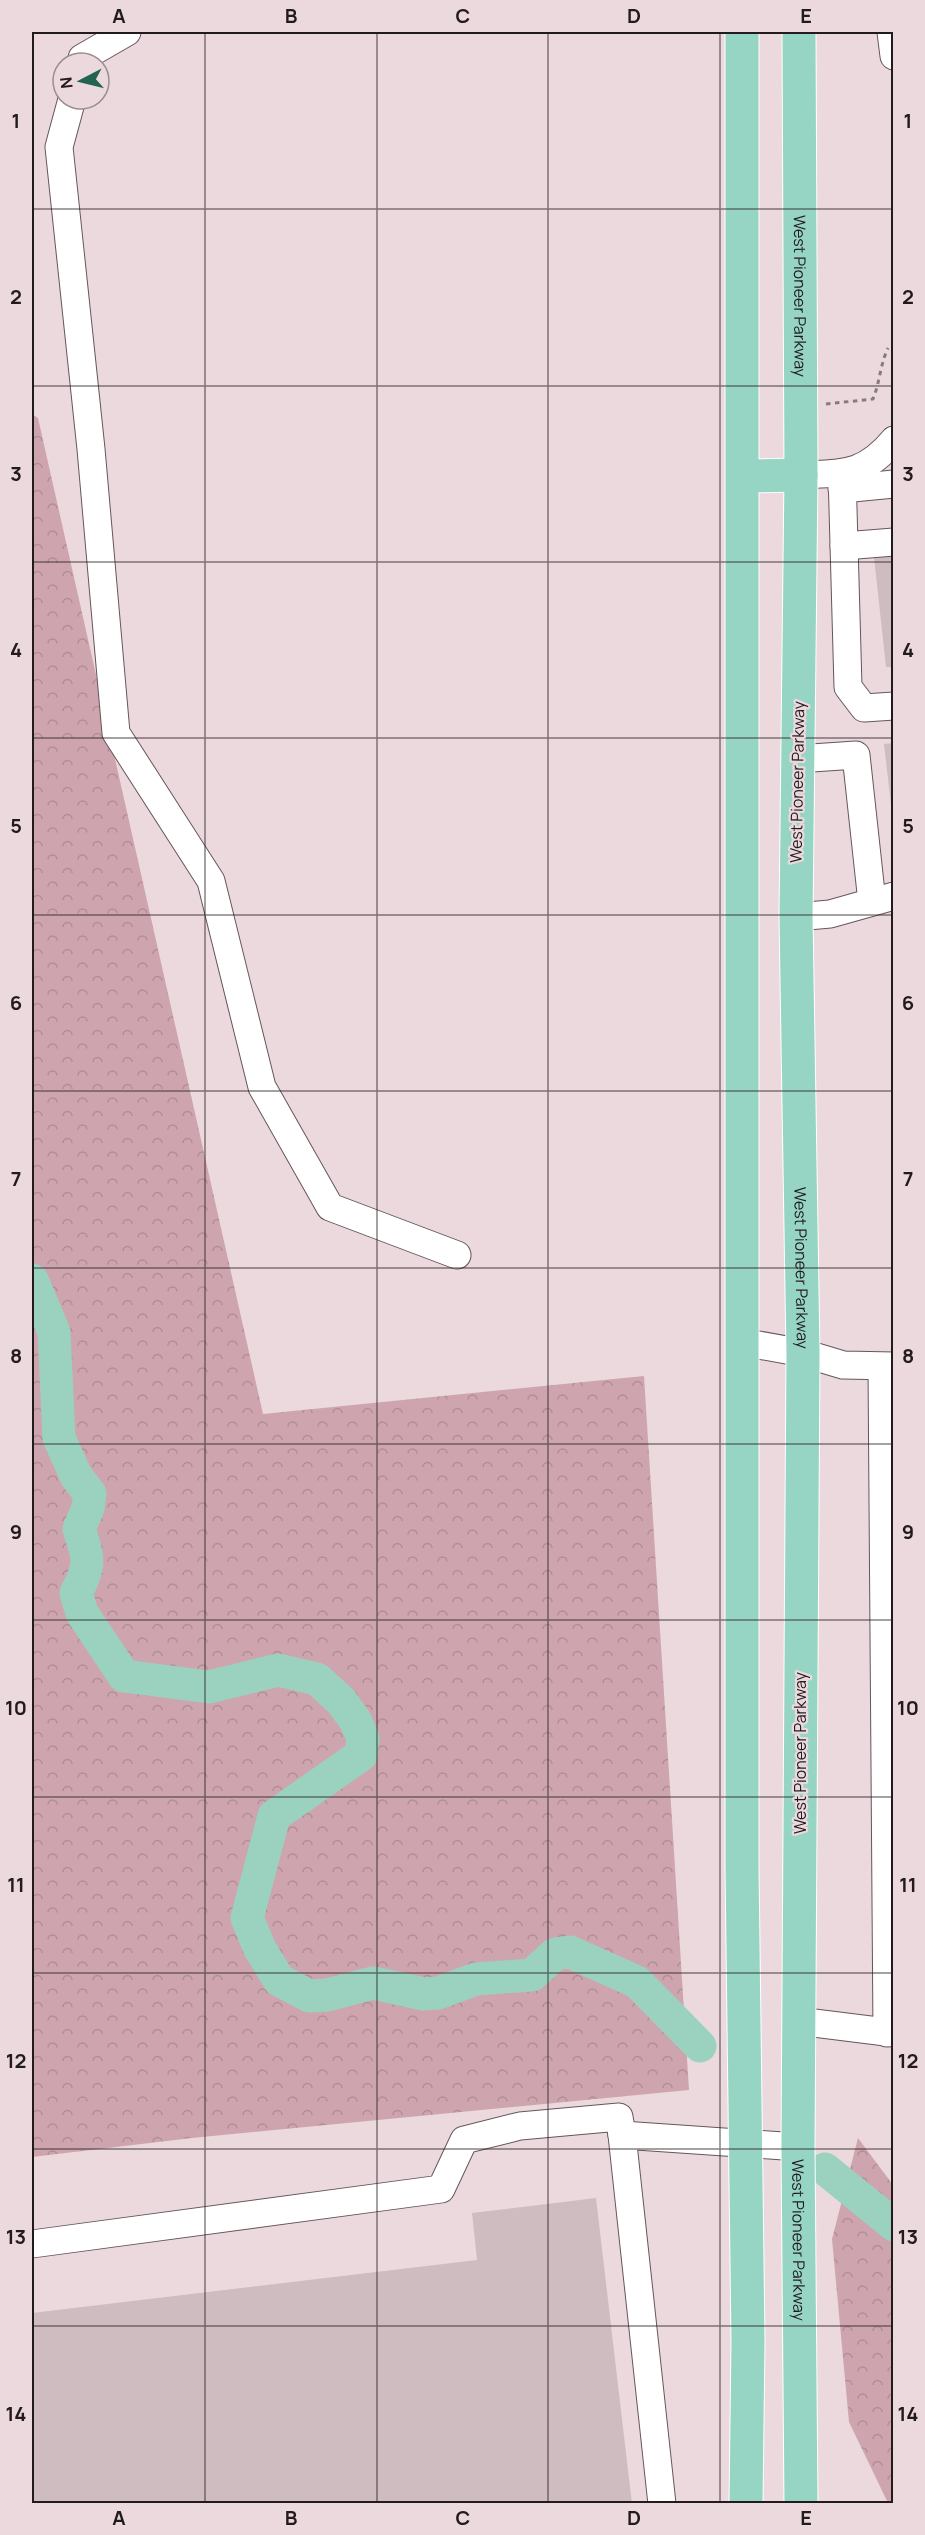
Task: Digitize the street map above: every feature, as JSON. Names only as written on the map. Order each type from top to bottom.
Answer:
[{"type":"main road","points":[[742,32],[744,2142],[748,2341],[746,2504]]},
{"type":"main road","name":"West Pioneer Parkway","points":[[799,32],[801,475],[796,917],[803,1353],[798,2021],[801,2504]]},
{"type":"main road","points":[[743,476],[801,475]]},
{"type":"lane","points":[[94,51],[127,32]]},
{"type":"lane","points":[[891,32],[894,56]]},
{"type":"lane","points":[[69,111],[59,147],[91,449],[116,733],[211,881],[262,1087],[330,1207],[457,1255]]},
{"type":"lane","points":[[894,440],[883,453],[842,481],[849,687],[864,708],[894,706]]},
{"type":"lane","points":[[801,475],[842,481],[894,484]]},
{"type":"lane","points":[[844,546],[894,542]]},
{"type":"lane","points":[[796,917],[830,914],[883,899],[856,755],[797,759]]},
{"type":"lane","points":[[742,1342],[803,1353],[843,1365],[888,1367],[890,2033],[798,2021]]},
{"type":"lane","points":[[32,2244],[441,2189],[464,2140],[520,2126],[619,2117],[662,2504]]},
{"type":"lane","points":[[622,2135],[744,2142],[798,2148]]},
{"type":"path","points":[[818,405],[873,399],[880,382],[882,361],[888,348]]},
{"type":"green space","points":[[32,414],[38,418],[263,1414],[644,1376],[689,2090],[192,2138],[32,2157]]},
{"type":"green space","points":[[858,2138],[893,2185],[893,2503],[888,2503],[849,2422],[832,2239]]},
{"type":"building","points":[[894,555],[894,667],[886,667],[874,557]]},
{"type":"building","points":[[894,743],[894,813],[892,813],[884,744]]},
{"type":"building","points":[[596,2198],[632,2504],[32,2504],[32,2313],[477,2260],[472,2213]]},
{"type":"waterway","points":[[32,1280],[54,1332],[59,1438],[76,1476],[90,1494],[88,1508],[79,1529],[87,1562],[76,1593],[82,1613],[124,1676],[209,1687],[278,1670],[317,1679],[341,1701],[355,1720],[363,1738],[361,1755],[274,1816],[247,1918],[260,1949],[279,1980],[309,1996],[327,1995],[373,1983],[424,1994],[438,1993],[476,1979],[532,1975],[555,1954],[570,1952],[637,1982],[700,2046]]},
{"type":"waterway","points":[[825,2169],[894,2225]]}]
